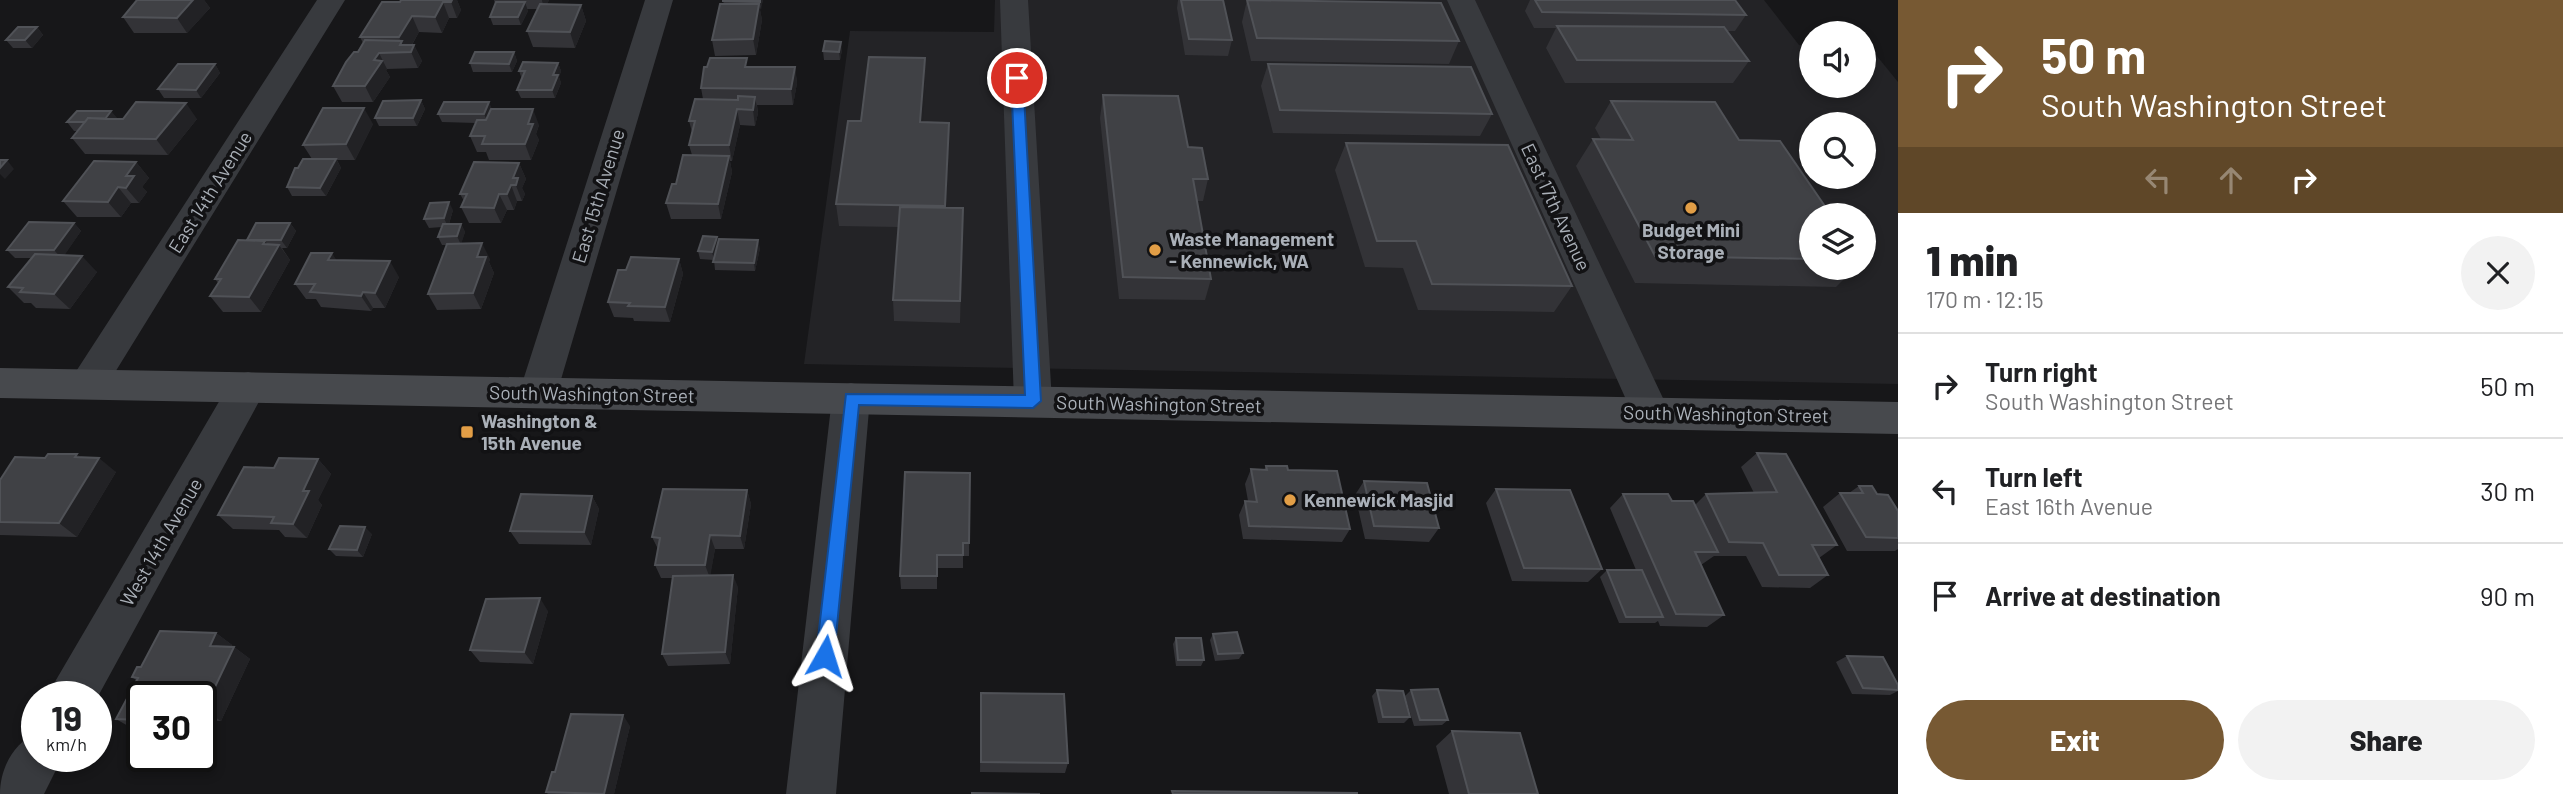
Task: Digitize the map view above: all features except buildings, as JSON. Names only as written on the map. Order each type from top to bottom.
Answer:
[{"type":"main road","name":"South Washington Street","points":[[0,383],[1898,418]]},
{"type":"street","name":"East 14th Avenue","points":[[88,384],[331,0]]},
{"type":"street","name":"East 15th Avenue","points":[[538,393],[659,0]]},
{"type":"street","points":[[1014,0],[1033,401]]},
{"type":"street","name":"East 17th Avenue","points":[[1461,0],[1651,413]]},
{"type":"street","name":"West 14th Avenue","points":[[81,681],[248,387]]},
{"type":"street","points":[[811,794],[851,398]]},
{"type":"street","points":[[17,794],[30,772]]},
{"type":"shaded area","points":[[995,0],[1764,0],[1799,45],[1799,98],[1876,98],[1876,55],[1898,82],[1898,384],[804,364],[850,31],[994,32]]},
{"type":"place","name":"Budget Mini Storage","points":[[1691,208]]},
{"type":"place","name":"Waste Management - Kennewick, WA","points":[[1155,250]]},
{"type":"place","name":"Washington & 15th Avenue","points":[[467,432]]},
{"type":"place","name":"Kennewick Masjid","points":[[1290,500]]},
{"type":"route","points":[[825,656],[851,398],[1033,401],[1017,78]]}]
